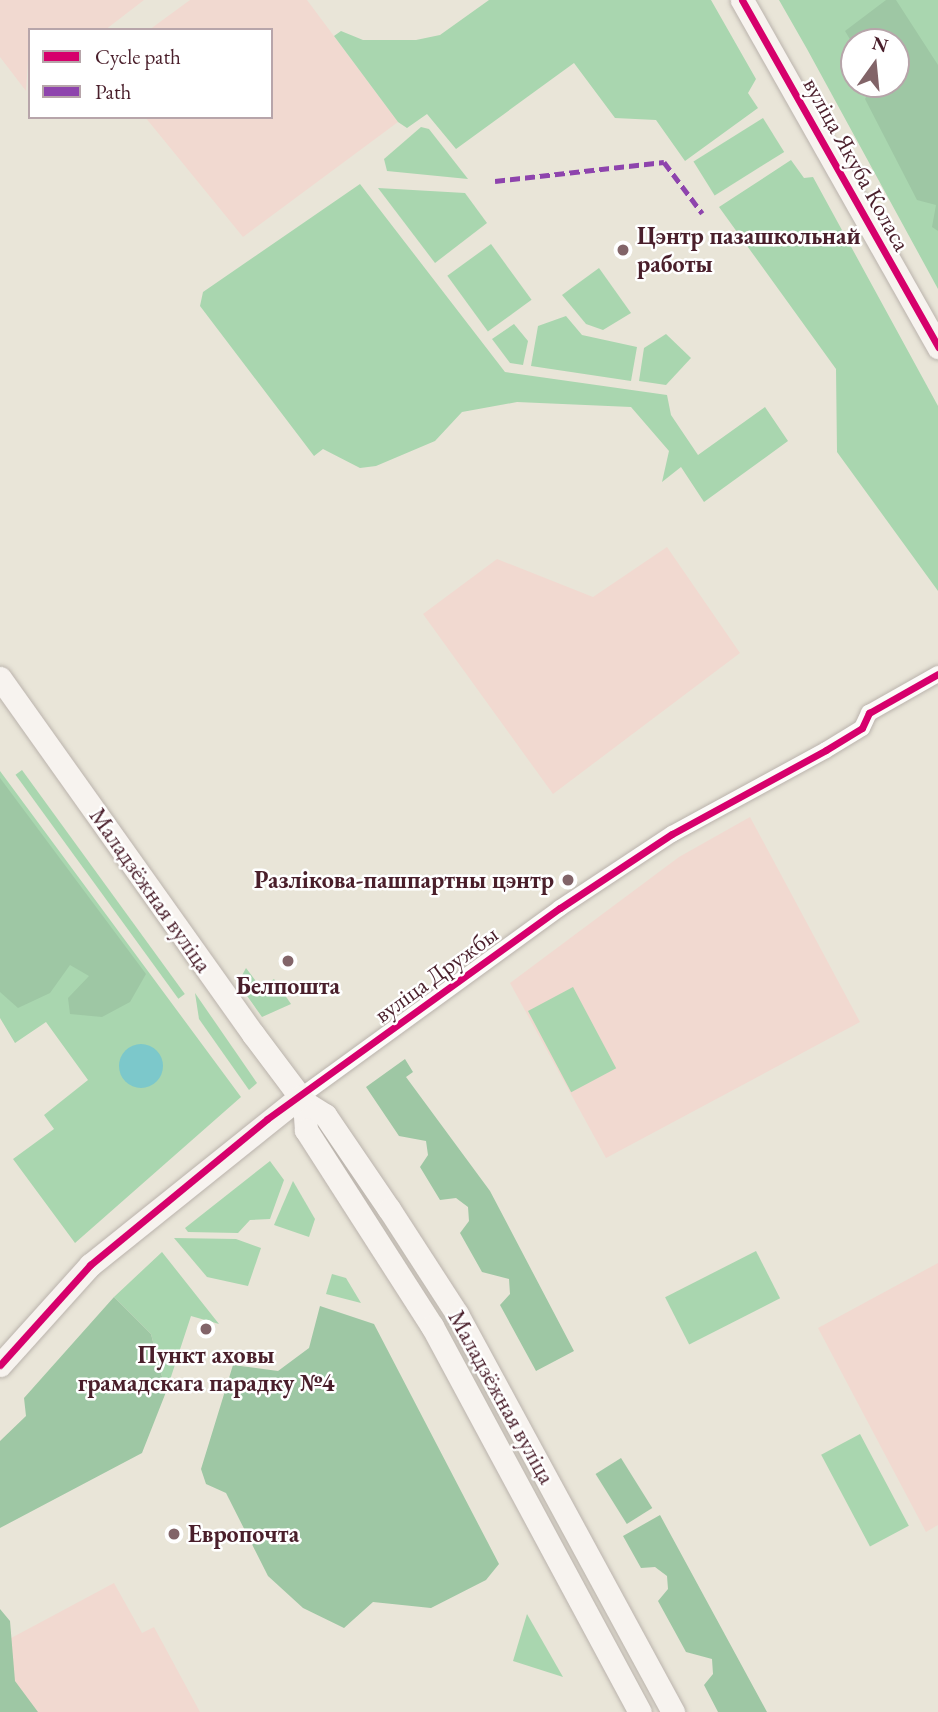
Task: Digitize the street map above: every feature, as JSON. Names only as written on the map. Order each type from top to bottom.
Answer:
[{"type":"main road","name":"вуліца Якуба Коласа","points":[[741,0],[938,348]]},
{"type":"main road","name":"Маладзёжная вуліца","points":[[0,678],[302,1099],[325,1115],[457,1314],[673,1712]]},
{"type":"main road","name":"Маладзёжная вуліца","points":[[302,1099],[306,1130],[432,1326],[640,1712]]},
{"type":"main road","name":"вуліца Дружбы","points":[[0,1365],[90,1265],[302,1099]]},
{"type":"street","name":"вуліца Дружбы","points":[[302,1099],[559,908],[671,834],[826,751],[862,728],[870,713],[938,674]]},
{"type":"shaded area","points":[[0,0],[144,0],[108,28],[28,28],[26,91],[0,57]]},
{"type":"shaded area","points":[[190,0],[307,0],[398,122],[243,237],[147,119],[273,119],[273,28],[152,28]]},
{"type":"shaded area","points":[[667,547],[740,653],[553,794],[423,614],[497,559],[593,597]]},
{"type":"shaded area","points":[[750,817],[860,1022],[606,1158],[510,983],[679,857]]},
{"type":"shaded area","points":[[938,1263],[938,1525],[926,1532],[818,1328]]},
{"type":"shaded area","points":[[114,1583],[142,1633],[154,1627],[200,1712],[0,1712],[0,1644]]},
{"type":"green space","points":[[489,0],[711,0],[756,79],[748,93],[758,108],[685,161],[656,120],[615,118],[574,63],[456,149],[427,114],[407,128],[398,122],[334,36],[341,31],[363,40],[416,40],[440,35]]},
{"type":"green space","points":[[779,0],[938,0],[938,289],[807,49]]},
{"type":"green space","points":[[886,0],[896,0],[938,65],[938,231],[932,227],[936,205],[917,200],[865,99],[910,98],[910,28],[849,28]]},
{"type":"green space","points":[[763,118],[784,152],[715,195],[693,161]]},
{"type":"green space","points":[[421,127],[429,129],[468,179],[387,171],[384,159]]},
{"type":"green space","points":[[791,160],[804,178],[813,177],[938,406],[938,591],[837,452],[836,369],[719,207]]},
{"type":"green space","points":[[360,184],[505,372],[667,395],[671,415],[698,455],[765,407],[788,441],[704,502],[681,467],[662,482],[669,451],[631,407],[517,402],[462,412],[435,441],[376,466],[360,468],[323,449],[314,456],[200,306],[203,292]]},
{"type":"green space","points":[[378,188],[465,193],[487,223],[435,263]]},
{"type":"green space","points":[[491,244],[532,300],[488,332],[447,276]]},
{"type":"green space","points":[[599,268],[631,313],[603,330],[586,324],[562,295]]},
{"type":"green space","points":[[566,316],[582,335],[637,347],[631,381],[531,366],[538,326]]},
{"type":"green space","points":[[514,324],[528,341],[523,365],[510,363],[492,339]]},
{"type":"green space","points":[[666,334],[691,358],[666,385],[639,381],[644,348]]},
{"type":"green space","points":[[22,770],[185,994],[178,999],[16,775]]},
{"type":"green space","points":[[0,771],[241,1097],[75,1243],[13,1159],[54,1129],[44,1115],[88,1080],[46,1022],[15,1043],[0,1018]]},
{"type":"green space","points":[[0,778],[146,974],[130,1002],[102,1017],[70,1014],[68,998],[89,976],[70,965],[50,993],[18,1008],[0,992]]},
{"type":"green space","points":[[246,968],[261,988],[274,979],[291,1004],[262,1017],[238,983]]},
{"type":"green space","points":[[573,987],[616,1068],[571,1092],[528,1011]]},
{"type":"green space","points":[[195,993],[257,1083],[249,1090],[199,1019]]},
{"type":"green space","points":[[405,1059],[413,1072],[406,1077],[490,1191],[574,1351],[536,1371],[500,1305],[510,1294],[509,1279],[482,1272],[460,1233],[469,1221],[468,1207],[456,1198],[440,1200],[420,1167],[428,1155],[426,1141],[399,1136],[366,1087]]},
{"type":"green space","points":[[270,1161],[284,1180],[270,1219],[250,1220],[238,1233],[188,1232],[185,1228]]},
{"type":"green space","points":[[293,1181],[315,1219],[309,1237],[274,1225]]},
{"type":"green space","points":[[174,1238],[236,1239],[261,1248],[248,1286],[207,1277]]},
{"type":"green space","points":[[756,1251],[780,1298],[689,1345],[665,1297]]},
{"type":"green space","points":[[162,1252],[219,1324],[191,1316],[166,1392],[151,1334],[114,1297]]},
{"type":"green space","points":[[332,1274],[346,1278],[361,1303],[326,1294]]},
{"type":"green space","points":[[114,1297],[151,1334],[166,1392],[142,1453],[0,1528],[0,1441],[26,1416],[24,1398]]},
{"type":"green space","points":[[320,1306],[374,1324],[499,1564],[486,1580],[431,1608],[373,1602],[344,1628],[303,1608],[268,1576],[226,1493],[206,1484],[201,1469],[233,1365],[278,1371],[309,1348]]},
{"type":"green space","points":[[860,1434],[909,1526],[870,1546],[821,1455]]},
{"type":"green space","points":[[621,1458],[652,1508],[627,1524],[596,1474]]},
{"type":"green space","points":[[660,1515],[767,1712],[718,1712],[704,1685],[713,1674],[712,1659],[686,1652],[658,1601],[668,1589],[667,1576],[655,1567],[641,1568],[623,1536]]},
{"type":"green space","points":[[0,1609],[10,1621],[15,1681],[38,1712],[0,1712]]},
{"type":"green space","points":[[527,1614],[563,1677],[513,1661]]},
{"type":"water","points":[[141,1044],[156,1051],[163,1066],[156,1081],[141,1088],[126,1081],[119,1066],[126,1051]]},
{"type":"marked path","points":[[495,181],[664,162],[702,213]]},
{"type":"cycle path","points":[[742,0],[938,347]]},
{"type":"cycle path","points":[[0,1365],[90,1265],[267,1119],[560,908],[672,834],[862,728],[869,713],[938,674]]},
{"type":"place","name":"Цэнтр пазашкольнай работы","points":[[623,250]]},
{"type":"place","name":"Разлікова-пашпартны цэнтр","points":[[568,880]]},
{"type":"place","name":"Белпошта","points":[[288,961]]},
{"type":"place","name":"Пункт аховы грамадскага парадку №4","points":[[206,1329]]},
{"type":"place","name":"Европочта","points":[[174,1534]]}]
